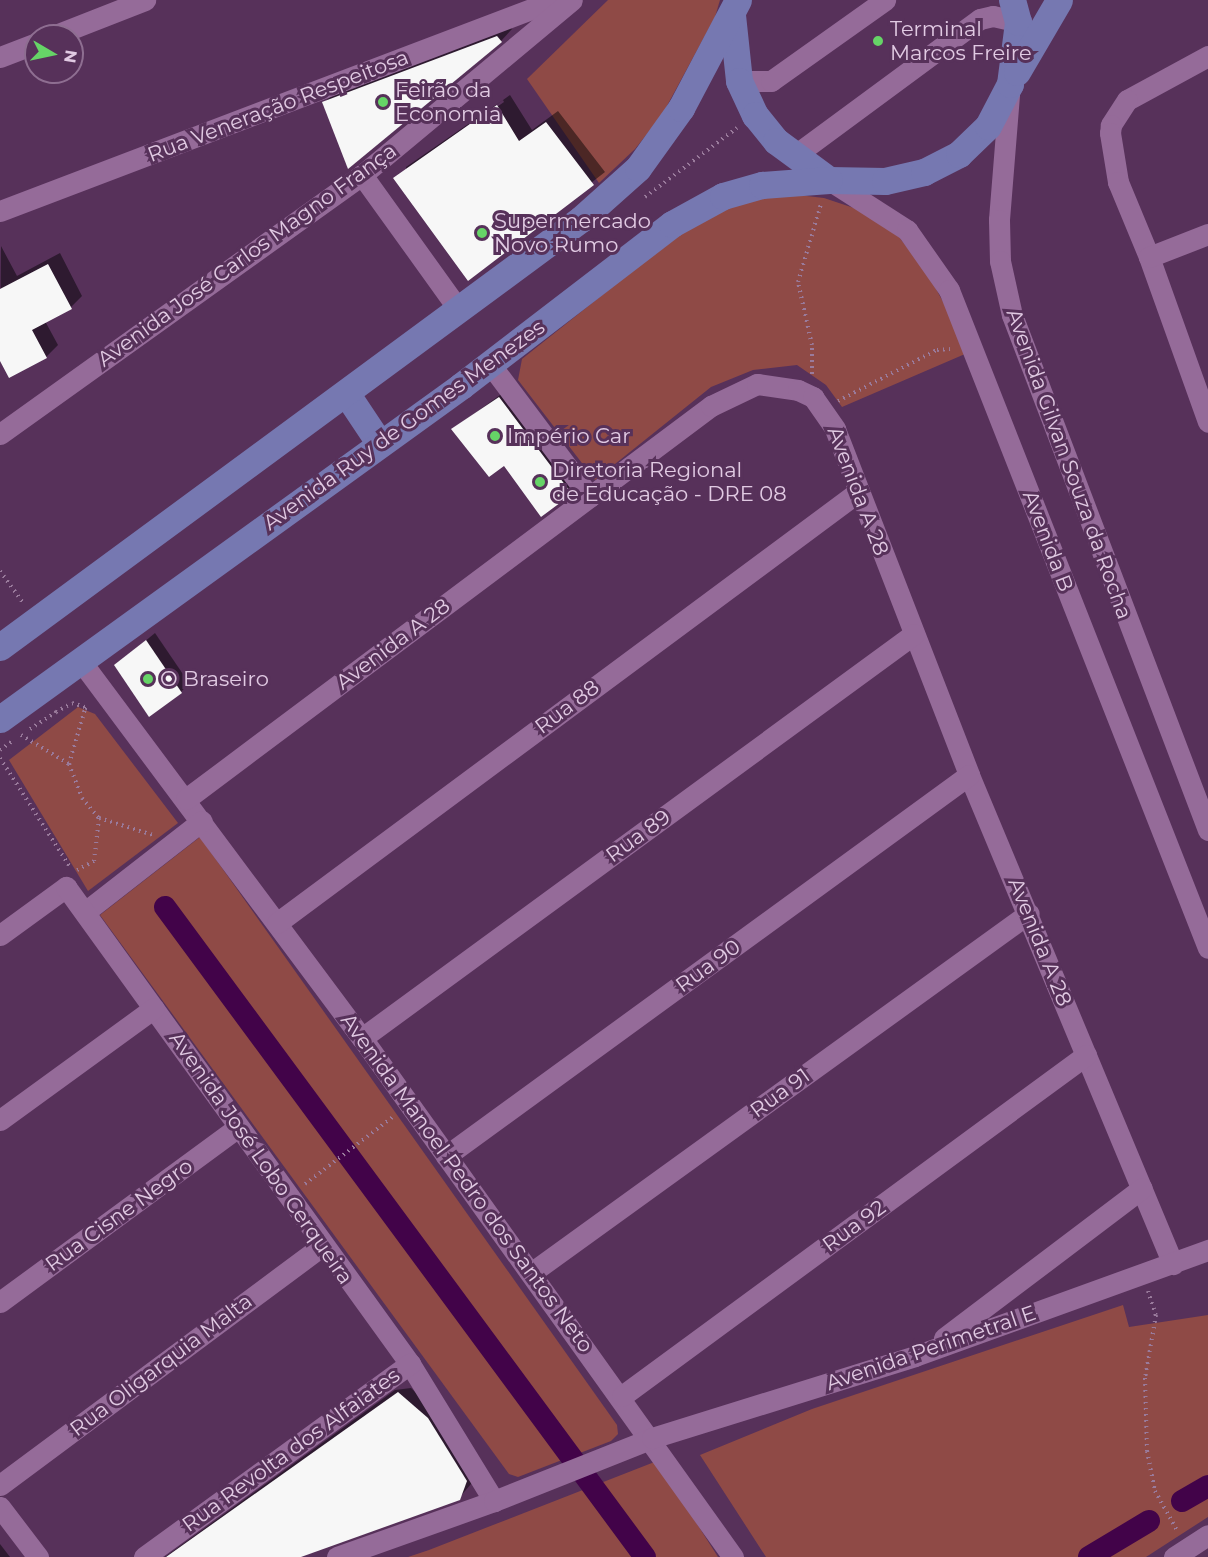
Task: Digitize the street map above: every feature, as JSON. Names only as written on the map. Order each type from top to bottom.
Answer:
[{"type":"main road","name":"Avenida Ruy de Gomes Menezes","points":[[0,718],[490,364],[672,224],[723,196],[762,185],[829,180],[885,181],[924,172],[959,154],[988,126],[1059,0]]},
{"type":"main road","points":[[735,4],[739,81],[760,123],[794,156],[829,180]]},
{"type":"main road","points":[[0,647],[548,245],[638,168],[681,108],[735,4]]},
{"type":"main road","points":[[1010,84],[1015,11]]},
{"type":"main road","points":[[346,393],[380,444]]},
{"type":"street","points":[[84,24],[145,0]]},
{"type":"street","name":"Rua Veneração Respeitosa","points":[[0,211],[555,0]]},
{"type":"street","name":"Avenida José Carlos Magno França","points":[[0,434],[362,174],[572,0]]},
{"type":"street","points":[[739,81],[771,81],[885,0]]},
{"type":"street","points":[[794,156],[980,19],[1015,11]]},
{"type":"street","points":[[0,57],[24,48]]},
{"type":"street","points":[[1208,56],[1126,100],[1111,125],[1118,182],[1203,392],[1208,422]]},
{"type":"street","name":"Avenida Gilvan Souza da Rocha","points":[[1010,84],[999,220],[1000,261],[1012,315],[1208,830]]},
{"type":"street","points":[[362,174],[459,310]]},
{"type":"street","name":"Avenida B","points":[[829,180],[907,230],[949,290],[1208,948]]},
{"type":"street","points":[[1149,257],[1208,234]]},
{"type":"street","points":[[490,364],[590,497]]},
{"type":"street","name":"Avenida A 28","points":[[186,799],[711,406],[745,389],[779,385],[819,403],[858,492],[969,775],[1029,913],[1173,1264]]},
{"type":"street","name":"Rua 88","points":[[277,923],[858,492]]},
{"type":"street","name":"Rua 89","points":[[362,1038],[914,634]]},
{"type":"street","name":"Avenida Manoel Pedro dos Santos Neto","points":[[80,660],[186,799],[362,1038],[622,1396],[733,1557]]},
{"type":"street","name":"Rua 90","points":[[446,1156],[969,775]]},
{"type":"street","points":[[90,909],[202,821]]},
{"type":"street","name":"Avenida José Lobo Cerqueira","points":[[0,935],[66,888],[90,909],[154,1008],[322,1246],[410,1364],[494,1501]]},
{"type":"street","name":"Rua 91","points":[[531,1273],[1029,913]]},
{"type":"street","points":[[0,1120],[154,1008]]},
{"type":"street","name":"Rua 92","points":[[622,1396],[1086,1055]]},
{"type":"street","name":"Rua Cisne Negro","points":[[0,1302],[238,1127]]},
{"type":"street","points":[[926,1352],[1142,1188]]},
{"type":"street","name":"Rua Oligarquia Malta","points":[[0,1485],[322,1246]]},
{"type":"street","name":"Avenida Perimetral E","points":[[652,1438],[926,1352],[1208,1250]]},
{"type":"street","name":"Rua Revolta dos Alfaiates","points":[[144,1557],[410,1364]]},
{"type":"street","points":[[337,1557],[494,1501],[652,1438]]},
{"type":"street","points":[[0,1507],[38,1557]]},
{"type":"street","points":[[1181,1552],[1208,1535]]},
{"type":"path","points":[[829,180],[798,282],[812,345],[819,403],[851,392],[937,350],[972,347]]},
{"type":"path","points":[[0,571],[35,621]]},
{"type":"path","points":[[69,764],[87,708],[105,692]]},
{"type":"path","points":[[56,712],[72,703],[87,708]]},
{"type":"path","points":[[21,735],[69,764],[82,798],[99,818],[177,839]]},
{"type":"path","points":[[0,758],[74,873],[90,909]]},
{"type":"path","points":[[74,873],[94,861],[99,818]]},
{"type":"path","points":[[312,1179],[384,1123]]},
{"type":"path","points":[[1143,1273],[1156,1315],[1145,1378],[1147,1451],[1155,1491],[1181,1552]]},
{"type":"shaded area","points":[[608,0],[720,0],[715,17],[662,115],[635,149],[599,183],[527,79]]},
{"type":"shaded area","points":[[790,194],[824,198],[863,211],[899,237],[929,276],[954,322],[965,354],[842,407],[826,385],[797,365],[753,370],[711,387],[595,480],[518,380],[522,359],[695,221],[746,197]]},
{"type":"shaded area","points":[[78,707],[95,714],[178,823],[88,891],[9,760]]},
{"type":"shaded area","points":[[200,837],[617,1425],[618,1434],[611,1441],[518,1477],[509,1474],[100,915]]},
{"type":"shaded area","points":[[1123,1305],[1129,1327],[1208,1315],[1208,1517],[1146,1557],[766,1557],[700,1455],[812,1409]]},
{"type":"shaded area","points":[[657,1461],[718,1557],[408,1557],[429,1550]]},
{"type":"building","points":[[497,36],[502,42],[348,169],[322,102]]},
{"type":"building","name":"Supermercado Novo Rumo","points":[[497,105],[519,141],[546,122],[594,185],[468,281],[393,178]]},
{"type":"building","points":[[48,264],[72,309],[32,330],[47,358],[9,378],[0,361],[0,289]]},
{"type":"building","points":[[499,397],[572,494],[541,517],[504,466],[489,477],[451,429]]},
{"type":"building","name":"O Braseiro","points":[[146,640],[182,693],[149,717],[114,665]]},
{"type":"building","points":[[398,1392],[428,1418],[467,1481],[460,1500],[301,1557],[166,1557]]},
{"type":"waterway","points":[[165,907],[645,1557]]},
{"type":"waterway","points":[[1182,1501],[1208,1486]]},
{"type":"waterway","points":[[1089,1557],[1149,1521]]},
{"type":"place","name":"Terminal Marcos Freire","points":[[878,41]]},
{"type":"place","name":"Feirão da Economia","points":[[383,102]]},
{"type":"place","name":"Supermercado Novo Rumo","points":[[482,233]]},
{"type":"place","name":"Império Car","points":[[495,436]]},
{"type":"place","name":"Diretoria Regional de Educação - DRE 08","points":[[540,482]]},
{"type":"place","name":"O Braseiro","points":[[148,679]]}]
